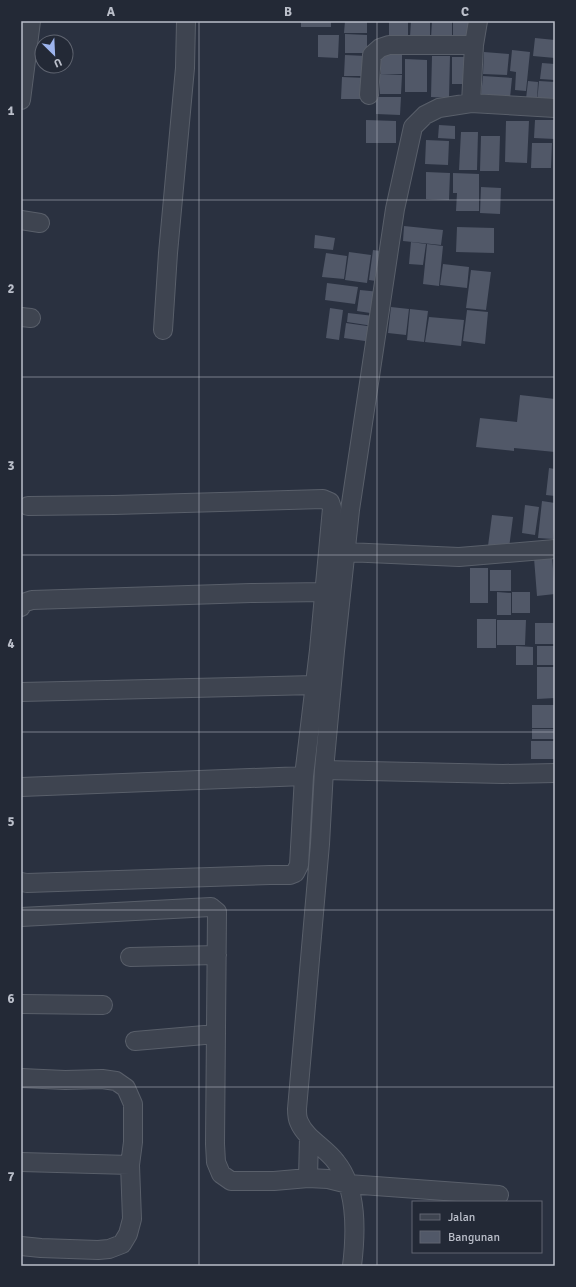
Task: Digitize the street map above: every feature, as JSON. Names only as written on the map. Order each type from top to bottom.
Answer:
[{"type":"street","points":[[21,100],[31,21]]},
{"type":"street","points":[[164,330],[168,253],[185,68],[186,21]]},
{"type":"street","points":[[471,103],[474,46],[478,21]]},
{"type":"street","points":[[369,94],[372,55],[380,48],[389,45],[474,46]]},
{"type":"street","points":[[21,882],[35,883],[290,875],[295,873],[298,865],[304,776],[314,685],[327,651],[346,552],[395,209],[413,127],[425,115],[439,108],[471,103],[555,108]]},
{"type":"street","points":[[21,220],[40,223]]},
{"type":"street","points":[[28,506],[324,499],[330,502],[332,508],[324,592],[327,651],[324,770],[320,844],[297,1109],[299,1121],[309,1137],[324,1148],[345,1174],[354,1207],[352,1266]]},
{"type":"street","points":[[346,552],[459,557],[555,549]]},
{"type":"street","points":[[21,607],[23,603],[32,600],[251,592],[324,592]]},
{"type":"street","points":[[21,692],[314,685]]},
{"type":"street","points":[[324,770],[502,774],[555,773]]},
{"type":"street","points":[[21,787],[304,776]]},
{"type":"street","points":[[21,917],[211,907],[217,912],[215,1144],[216,1162],[221,1174],[231,1181],[239,1182],[308,1178],[328,1179],[348,1184],[499,1195]]},
{"type":"street","points":[[130,957],[217,955]]},
{"type":"street","points":[[21,1004],[103,1005]]},
{"type":"street","points":[[135,1041],[216,1034]]},
{"type":"street","points":[[21,1078],[65,1080],[102,1079],[116,1081],[126,1088],[133,1104],[133,1142],[130,1165],[132,1219],[128,1234],[122,1244],[109,1249],[98,1250],[21,1246]]},
{"type":"street","points":[[308,1178],[309,1137]]},
{"type":"street","points":[[21,1162],[130,1165]]},
{"type":"building","points":[[301,21],[331,21],[331,27],[301,27]]},
{"type":"building","points":[[345,21],[367,21],[367,33],[344,33]]},
{"type":"building","points":[[389,21],[408,21],[408,39],[389,39]]},
{"type":"building","points":[[411,21],[430,21],[430,37],[410,37]]},
{"type":"building","points":[[432,21],[452,21],[452,38],[431,38]]},
{"type":"building","points":[[453,21],[468,21],[468,39],[453,38]]},
{"type":"building","points":[[345,34],[367,35],[367,53],[345,53]]},
{"type":"building","points":[[318,35],[339,35],[338,58],[318,57]]},
{"type":"building","points":[[535,38],[555,40],[555,58],[533,56]]},
{"type":"building","points":[[512,50],[530,52],[526,91],[515,90],[516,72],[510,71]]},
{"type":"building","points":[[484,52],[509,54],[507,75],[483,74]]},
{"type":"building","points":[[381,54],[402,54],[402,74],[381,74]]},
{"type":"building","points":[[345,55],[366,56],[365,76],[344,76]]},
{"type":"building","points":[[432,56],[450,56],[449,98],[431,97]]},
{"type":"building","points":[[452,57],[469,57],[469,84],[452,84]]},
{"type":"building","points":[[405,59],[427,60],[427,92],[405,92]]},
{"type":"building","points":[[542,63],[555,64],[555,80],[540,79]]},
{"type":"building","points":[[380,74],[402,75],[401,94],[380,94]]},
{"type":"building","points":[[483,76],[512,78],[510,98],[481,96]]},
{"type":"building","points":[[342,77],[366,78],[366,99],[341,99]]},
{"type":"building","points":[[528,81],[538,82],[537,100],[526,99]]},
{"type":"building","points":[[539,81],[555,82],[555,104],[537,103]]},
{"type":"building","points":[[376,97],[401,97],[400,115],[376,114]]},
{"type":"building","points":[[366,120],[396,121],[396,143],[366,143]]},
{"type":"building","points":[[535,120],[555,120],[555,139],[534,138]]},
{"type":"building","points":[[506,121],[529,121],[527,163],[505,162]]},
{"type":"building","points":[[439,125],[455,126],[455,139],[438,138]]},
{"type":"building","points":[[461,132],[478,132],[477,170],[459,170]]},
{"type":"building","points":[[481,136],[500,136],[499,171],[480,171]]},
{"type":"building","points":[[426,140],[449,141],[448,165],[425,164]]},
{"type":"building","points":[[532,143],[552,143],[551,168],[531,168]]},
{"type":"building","points":[[426,172],[450,173],[449,200],[426,199]]},
{"type":"building","points":[[453,173],[479,174],[479,211],[456,211],[457,193],[453,193]]},
{"type":"building","points":[[481,187],[501,188],[500,214],[480,213]]},
{"type":"building","points":[[404,226],[443,230],[441,245],[403,241]]},
{"type":"building","points":[[457,227],[494,228],[494,253],[456,252]]},
{"type":"building","points":[[315,235],[335,238],[333,250],[314,248]]},
{"type":"building","points":[[411,242],[426,244],[423,265],[409,264]]},
{"type":"building","points":[[427,244],[443,246],[439,286],[423,284]]},
{"type":"building","points":[[373,250],[387,252],[383,282],[369,280]]},
{"type":"building","points":[[349,252],[371,255],[367,283],[345,280]]},
{"type":"building","points":[[326,253],[347,256],[344,279],[322,277]]},
{"type":"building","points":[[443,264],[469,267],[467,288],[440,285]]},
{"type":"building","points":[[471,270],[491,272],[486,310],[466,308]]},
{"type":"building","points":[[327,283],[358,287],[355,304],[325,300]]},
{"type":"building","points":[[360,290],[380,292],[377,314],[357,311]]},
{"type":"building","points":[[391,307],[409,309],[406,335],[388,333]]},
{"type":"building","points":[[330,308],[343,310],[339,340],[326,338]]},
{"type":"building","points":[[410,309],[428,311],[424,342],[407,340]]},
{"type":"building","points":[[467,310],[488,312],[485,344],[463,341]]},
{"type":"building","points":[[348,313],[374,316],[373,326],[347,322]]},
{"type":"building","points":[[429,317],[464,320],[461,346],[425,342]]},
{"type":"building","points":[[346,323],[374,327],[372,342],[344,338]]},
{"type":"building","points":[[520,395],[555,399],[555,452],[514,448],[514,451],[476,447],[480,418],[517,422]]},
{"type":"building","points":[[549,468],[555,469],[555,496],[546,495]]},
{"type":"building","points":[[542,501],[555,503],[553,539],[538,538]]},
{"type":"building","points":[[525,505],[539,507],[535,535],[522,533]]},
{"type":"building","points":[[492,515],[513,517],[509,548],[488,546]]},
{"type":"building","points":[[552,556],[555,594],[537,596],[534,558]]},
{"type":"building","points":[[470,568],[488,568],[488,603],[470,603]]},
{"type":"building","points":[[490,570],[511,570],[511,591],[490,591]]},
{"type":"building","points":[[497,592],[511,593],[511,615],[497,615]]},
{"type":"building","points":[[512,592],[530,592],[530,613],[512,613]]},
{"type":"building","points":[[477,619],[496,619],[496,648],[477,648]]},
{"type":"building","points":[[497,620],[526,620],[525,645],[497,645]]},
{"type":"building","points":[[535,623],[555,623],[555,644],[535,644]]},
{"type":"building","points":[[516,646],[533,647],[533,665],[516,665]]},
{"type":"building","points":[[537,646],[555,646],[555,665],[537,665]]},
{"type":"building","points":[[537,667],[555,667],[555,698],[537,699]]},
{"type":"building","points":[[532,705],[555,705],[555,728],[532,728]]},
{"type":"building","points":[[532,729],[555,729],[555,739],[532,739]]},
{"type":"building","points":[[531,741],[555,741],[555,759],[531,759]]}]
